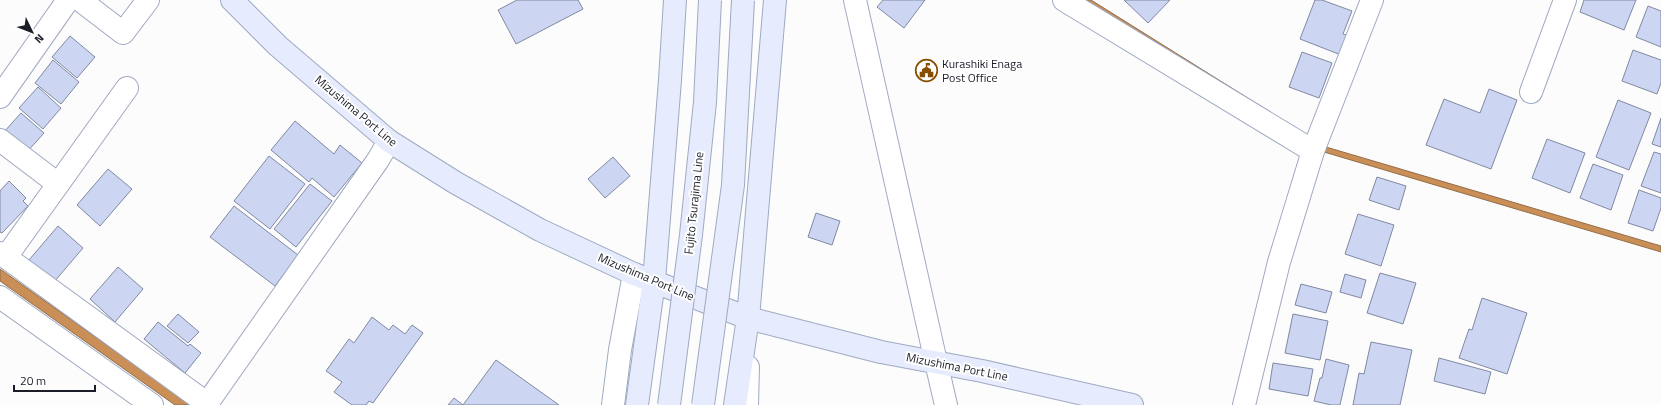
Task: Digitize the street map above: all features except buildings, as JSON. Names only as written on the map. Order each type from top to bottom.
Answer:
[{"type":"main road","name":"Mizushima Port Line","points":[[232,0],[278,46],[389,141],[456,183],[540,230],[634,274],[748,318],[881,352],[936,362],[1132,405]]},
{"type":"main road","points":[[637,405],[654,281],[675,0]]},
{"type":"main road","name":"Fujito Tsurajima Line","points":[[668,405],[691,235],[705,102],[710,0]]},
{"type":"main road","points":[[703,405],[733,185],[743,0]]},
{"type":"main road","points":[[735,405],[748,318],[775,0]]},
{"type":"street","points":[[0,97],[68,0]]},
{"type":"street","points":[[80,0],[123,33],[148,0]]},
{"type":"street","points":[[855,0],[946,405]]},
{"type":"street","points":[[1064,0],[1314,147]]},
{"type":"street","points":[[1244,405],[1279,262],[1314,147],[1372,0]]},
{"type":"street","points":[[1530,92],[1565,0]]},
{"type":"street","points":[[127,88],[58,184],[3,255],[207,405],[378,160],[389,141]]},
{"type":"street","points":[[0,140],[58,184]]},
{"type":"street","points":[[613,405],[620,350],[634,274]]},
{"type":"street","points":[[0,297],[152,405]]},
{"type":"street","points":[[747,405],[748,318]]},
{"type":"shaded area","points":[[1077,0],[1091,0],[1326,147],[1661,246],[1661,252],[1324,152]]},
{"type":"shaded area","points":[[0,269],[191,405],[175,405],[0,281]]},
{"type":"place","name":"Kurashiki Enaga Post Office","points":[[926,71]]}]
